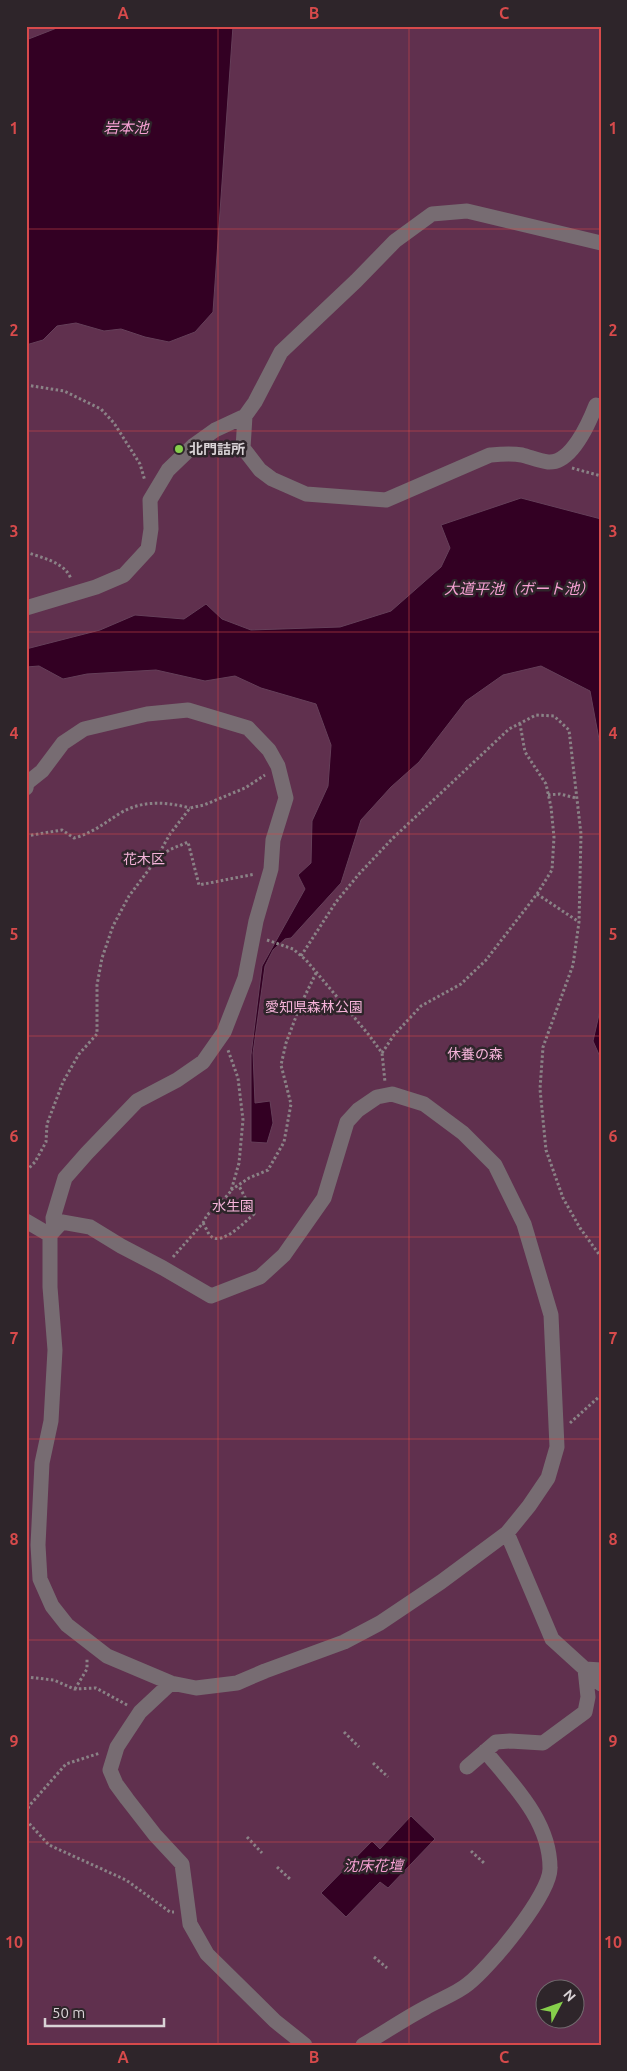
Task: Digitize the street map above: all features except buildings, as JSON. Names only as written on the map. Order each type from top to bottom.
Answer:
[{"type":"lane","points":[[26,608],[96,587],[124,575],[148,549],[151,529],[150,500],[168,470],[194,445],[215,430],[245,416],[255,402],[281,352],[395,241],[432,214],[467,211],[601,243]]},
{"type":"lane","points":[[245,416],[243,448],[260,470],[272,479],[306,494],[386,500],[490,455],[521,455],[549,462],[558,462],[574,446],[588,424],[596,405]]},
{"type":"lane","points":[[26,788],[27,783],[42,771],[64,743],[84,729],[147,714],[188,710],[248,728],[269,750],[278,766],[286,798],[273,840],[272,869],[253,935],[245,978],[224,1032],[203,1062],[177,1080],[138,1101],[86,1153],[65,1178],[53,1218],[52,1232],[50,1287],[55,1350],[51,1422],[42,1463],[38,1545],[40,1580],[52,1606],[67,1625],[106,1656],[171,1683],[196,1688],[238,1683],[344,1642],[380,1623],[441,1582],[507,1533],[529,1506],[548,1478],[557,1447],[551,1316],[524,1224],[495,1165],[463,1133],[424,1104],[392,1094],[377,1097],[358,1110],[347,1122],[324,1198],[284,1255],[260,1277],[211,1296],[90,1227],[62,1222],[52,1232]]},
{"type":"lane","points":[[26,1221],[52,1232]]},
{"type":"lane","points":[[507,1533],[552,1639],[601,1684]]},
{"type":"lane","points":[[585,1668],[601,1670]]},
{"type":"lane","points":[[467,1767],[496,1742],[510,1740],[542,1743],[585,1712],[588,1697],[585,1668]]},
{"type":"lane","points":[[171,1683],[140,1712],[117,1747],[110,1770],[116,1784],[138,1813],[182,1864],[190,1924],[207,1954],[275,2021],[305,2045]]},
{"type":"lane","points":[[363,2045],[419,2011],[468,1985],[514,1934],[534,1907],[549,1879],[550,1868],[547,1847],[538,1821],[521,1795],[485,1751]]},
{"type":"path","points":[[26,385],[64,391],[100,409],[114,423],[140,464],[150,500]]},
{"type":"path","points":[[26,552],[55,563],[68,571],[75,593]]},
{"type":"path","points":[[301,956],[336,902],[359,874],[392,839],[509,729],[536,715],[554,716],[570,730],[581,834],[579,922],[573,965],[543,1047],[540,1089],[546,1150],[563,1198],[580,1228],[601,1257]]},
{"type":"path","points":[[382,1053],[394,1035],[421,1006],[461,984],[486,960],[537,894],[552,870],[554,837],[546,784],[525,752],[520,724]]},
{"type":"path","points":[[26,836],[62,830],[74,838],[87,835],[123,812],[138,805],[158,802],[190,808],[204,805],[245,788],[278,766]]},
{"type":"path","points":[[548,795],[560,794],[576,798]]},
{"type":"path","points":[[26,1171],[35,1162],[46,1142],[47,1124],[63,1082],[79,1054],[97,1034],[97,985],[102,958],[113,926],[128,896],[153,864],[170,834],[190,808]]},
{"type":"path","points":[[153,864],[169,850],[188,842],[200,884],[247,876],[272,869]]},
{"type":"path","points":[[537,894],[579,922]]},
{"type":"path","points":[[253,935],[293,949],[369,1034],[382,1053],[385,1079],[384,1095]]},
{"type":"path","points":[[157,1264],[172,1259],[203,1223],[207,1215],[231,1191],[249,1178],[268,1170],[284,1142],[291,1104],[282,1065],[286,1043],[300,1006],[316,973]]},
{"type":"path","points":[[228,1049],[238,1078],[243,1120],[238,1163],[231,1191]]},
{"type":"path","points":[[203,1223],[211,1237],[215,1239],[227,1237],[254,1214],[240,1186]]},
{"type":"path","points":[[556,1439],[569,1424],[601,1395]]},
{"type":"path","points":[[74,1689],[87,1669],[87,1642]]},
{"type":"path","points":[[26,1677],[54,1680],[74,1689],[96,1688],[140,1712]]},
{"type":"path","points":[[344,1732],[359,1747]]},
{"type":"path","points":[[26,1812],[29,1806],[66,1764],[117,1747]]},
{"type":"path","points":[[373,1764],[388,1777]]},
{"type":"path","points":[[26,1820],[49,1845],[126,1880],[170,1912],[188,1913]]},
{"type":"path","points":[[247,1837],[262,1853]]},
{"type":"path","points":[[471,1851],[484,1863]]},
{"type":"path","points":[[277,1868],[291,1880]]},
{"type":"path","points":[[374,1957],[387,1968]]},
{"type":"green space","name":"愛知県森林公園","points":[[26,26],[601,26],[601,2045],[26,2045]]},
{"type":"water","name":"岩本池","points":[[62,26],[233,26],[213,312],[195,332],[169,342],[121,329],[104,331],[76,323],[57,326],[43,340],[26,345],[26,40]]},
{"type":"water","name":"大道平池（ボート池）","points":[[521,498],[601,519],[601,750],[590,691],[541,666],[503,675],[466,701],[419,762],[391,787],[361,820],[341,883],[291,938],[285,939],[273,950],[265,966],[253,1053],[255,1103],[270,1101],[273,1123],[267,1143],[251,1142],[251,1055],[262,966],[305,889],[298,875],[311,863],[312,821],[328,786],[331,745],[316,704],[261,688],[235,676],[205,681],[156,670],[87,674],[63,679],[39,666],[26,667],[26,649],[100,630],[135,615],[184,619],[206,604],[222,619],[251,630],[340,627],[391,611],[441,567],[450,548],[441,525]]},
{"type":"water","points":[[601,1006],[601,1059],[593,1041]]},
{"type":"water","name":"沈床花壇","points":[[411,1816],[435,1839],[388,1888],[380,1882],[346,1917],[321,1893],[372,1841],[380,1849]]},
{"type":"place","name":"北門詰所","points":[[179,449]]},
{"type":"park label","name":"花木区","points":[[144,859]]},
{"type":"park label","name":"休養の森","points":[[475,1054]]},
{"type":"park label","name":"水生園","points":[[233,1206]]}]
